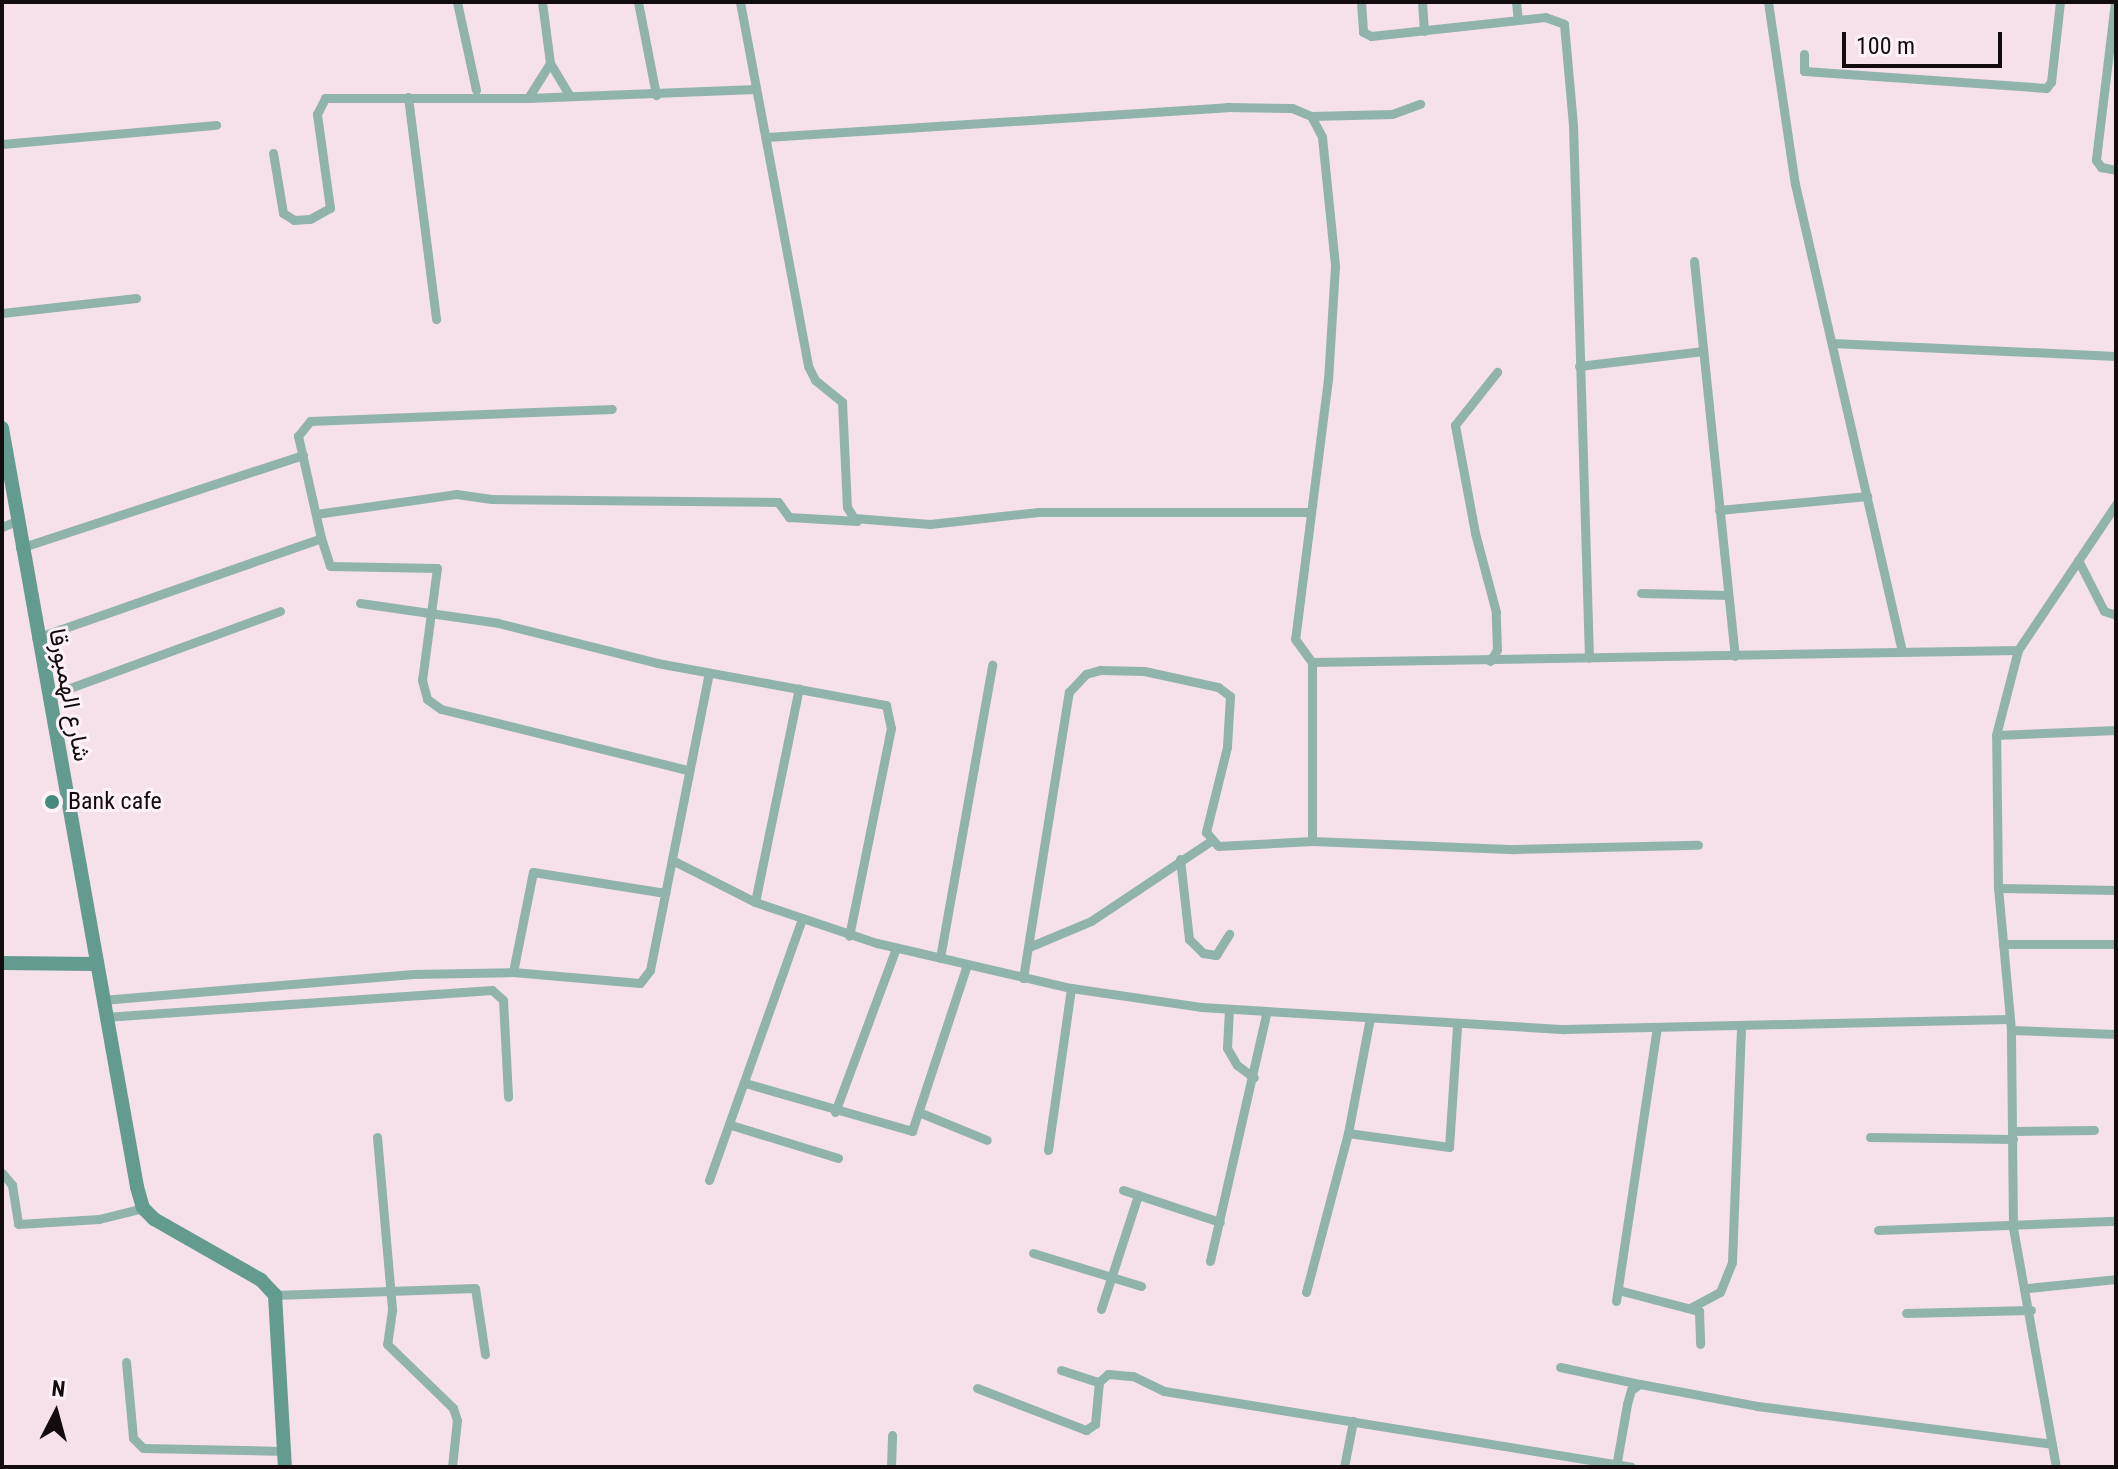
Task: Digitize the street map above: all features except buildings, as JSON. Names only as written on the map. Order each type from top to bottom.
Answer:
[{"type":"street","points":[[457,2],[476,90]]},
{"type":"street","points":[[542,2],[550,63],[569,95]]},
{"type":"street","points":[[638,2],[656,95]]},
{"type":"street","points":[[740,2],[808,366],[815,380],[842,402],[847,507],[861,521]]},
{"type":"street","points":[[1361,2],[1366,35],[1545,17],[1564,24],[1573,125],[1589,658]]},
{"type":"street","points":[[1422,2],[1424,31]]},
{"type":"street","points":[[1516,2],[1518,20]]},
{"type":"street","points":[[1768,2],[1795,184],[1902,651]]},
{"type":"street","points":[[1804,54],[1804,71],[2046,88],[2051,82],[2060,2]]},
{"type":"street","points":[[2115,2],[2096,160],[2101,167],[2116,170]]},
{"type":"street","points":[[528,98],[550,63]]},
{"type":"street","points":[[273,153],[283,213],[294,220],[320,216],[330,201],[317,114],[320,101],[408,97],[656,95],[755,89]]},
{"type":"street","points":[[408,97],[436,319]]},
{"type":"street","points":[[767,137],[1227,107],[1292,108],[1311,116],[1392,114],[1420,104]]},
{"type":"street","points":[[1311,116],[1322,137],[1335,266],[1328,379],[1295,639],[1312,662],[1312,841]]},
{"type":"street","points":[[2,144],[216,125]]},
{"type":"street","points":[[1694,261],[1735,656]]},
{"type":"street","points":[[2,313],[136,298]]},
{"type":"street","points":[[1832,343],[2116,356]]},
{"type":"street","points":[[1579,366],[1703,351]]},
{"type":"street","points":[[1490,661],[1497,650],[1496,612],[1455,432],[1457,419],[1497,372]]},
{"type":"street","points":[[612,409],[310,421],[298,436],[330,566],[437,568],[422,680],[427,699],[441,709],[688,770]]},
{"type":"street","name":"شارع الهمبورقا","points":[[2,428],[9,524],[20,548],[95,964],[143,1208]]},
{"type":"street","points":[[20,548],[303,455]]},
{"type":"street","points":[[316,514],[456,494],[492,499],[778,502],[789,517],[930,524],[1038,512],[1309,512]]},
{"type":"street","points":[[1719,510],[1867,496]]},
{"type":"street","points":[[2056,1467],[2028,1288],[2013,1228],[2011,1030],[1998,888],[1996,735],[2005,685],[2018,650],[2116,504]]},
{"type":"street","points":[[36,638],[321,538]]},
{"type":"street","points":[[2078,560],[2104,611],[2116,615]]},
{"type":"street","points":[[1641,593],[1728,595]]},
{"type":"street","points":[[360,603],[431,611],[709,673],[886,705],[891,712],[849,936]]},
{"type":"street","points":[[48,696],[280,611]]},
{"type":"street","points":[[1312,662],[2018,650]]},
{"type":"street","points":[[940,958],[992,665]]},
{"type":"street","points":[[1023,978],[1064,745],[1069,692],[1086,674],[1116,668],[1227,692],[1230,727],[1207,822],[1211,841]]},
{"type":"street","points":[[102,1000],[413,974],[513,972],[640,983],[650,970],[709,673]]},
{"type":"street","points":[[755,902],[799,688]]},
{"type":"street","points":[[1996,735],[2116,730]]},
{"type":"street","points":[[1029,947],[1091,921],[1211,841],[1232,848],[1312,841],[1515,849],[1698,845]]},
{"type":"street","points":[[1180,859],[1189,939],[1203,953],[1216,955],[1229,934]]},
{"type":"street","points":[[672,860],[755,902],[849,936],[1071,988],[1229,1009],[1457,1025],[1657,1028],[2008,1019]]},
{"type":"street","points":[[513,972],[533,872],[665,893]]},
{"type":"street","points":[[1998,888],[2116,890]]},
{"type":"street","points":[[709,1180],[802,919]]},
{"type":"street","points":[[2003,944],[2116,944]]},
{"type":"street","points":[[835,1112],[896,948]]},
{"type":"street","points":[[2,963],[95,964]]},
{"type":"street","points":[[745,1083],[903,1132],[912,1131],[921,1113],[967,965]]},
{"type":"street","points":[[1048,1150],[1071,988]]},
{"type":"street","points":[[105,1017],[492,990],[503,1000],[508,1097]]},
{"type":"street","points":[[1229,1009],[1230,1057],[1254,1078]]},
{"type":"street","points":[[1210,1261],[1267,1011]]},
{"type":"street","points":[[1306,1292],[1348,1133],[1370,1018]]},
{"type":"street","points":[[1348,1133],[1449,1147],[1457,1025]]},
{"type":"street","points":[[1690,1308],[1720,1292],[1732,1262],[1741,1027]]},
{"type":"street","points":[[1616,1301],[1657,1028]]},
{"type":"street","points":[[2011,1030],[2116,1034]]},
{"type":"street","points":[[921,1113],[987,1140]]},
{"type":"street","points":[[731,1125],[838,1158]]},
{"type":"street","points":[[1870,1137],[2013,1135],[2094,1130]]},
{"type":"street","points":[[377,1137],[391,1352],[453,1408],[457,1420],[452,1467]]},
{"type":"street","points":[[2,1173],[12,1185],[18,1224],[99,1219],[143,1208],[169,1231],[261,1280],[275,1295],[285,1467]]},
{"type":"street","points":[[1123,1190],[1220,1222]]},
{"type":"street","points":[[1101,1309],[1138,1195]]},
{"type":"street","points":[[1878,1230],[2013,1228],[2116,1221]]},
{"type":"street","points":[[1033,1253],[1141,1286]]},
{"type":"street","points":[[2028,1288],[2116,1279]]},
{"type":"street","points":[[275,1295],[387,1288],[475,1288],[485,1354]]},
{"type":"street","points":[[1618,1290],[1690,1308],[1701,1315],[1700,1344]]},
{"type":"street","points":[[1906,1313],[2031,1310]]},
{"type":"street","points":[[126,1362],[133,1438],[143,1448],[284,1451]]},
{"type":"street","points":[[1560,1367],[1757,1406],[2052,1444]]},
{"type":"street","points":[[1061,1370],[1099,1382]]},
{"type":"street","points":[[977,1388],[1086,1430],[1095,1424],[1099,1382],[1108,1374],[1133,1376],[1164,1391],[1617,1461],[1631,1467]]},
{"type":"street","points":[[1617,1461],[1631,1390],[1640,1384]]},
{"type":"street","points":[[1344,1467],[1353,1421]]},
{"type":"street","points":[[891,1467],[892,1435]]},
{"type":"place","name":"Bank cafe","points":[[52,802]]}]
